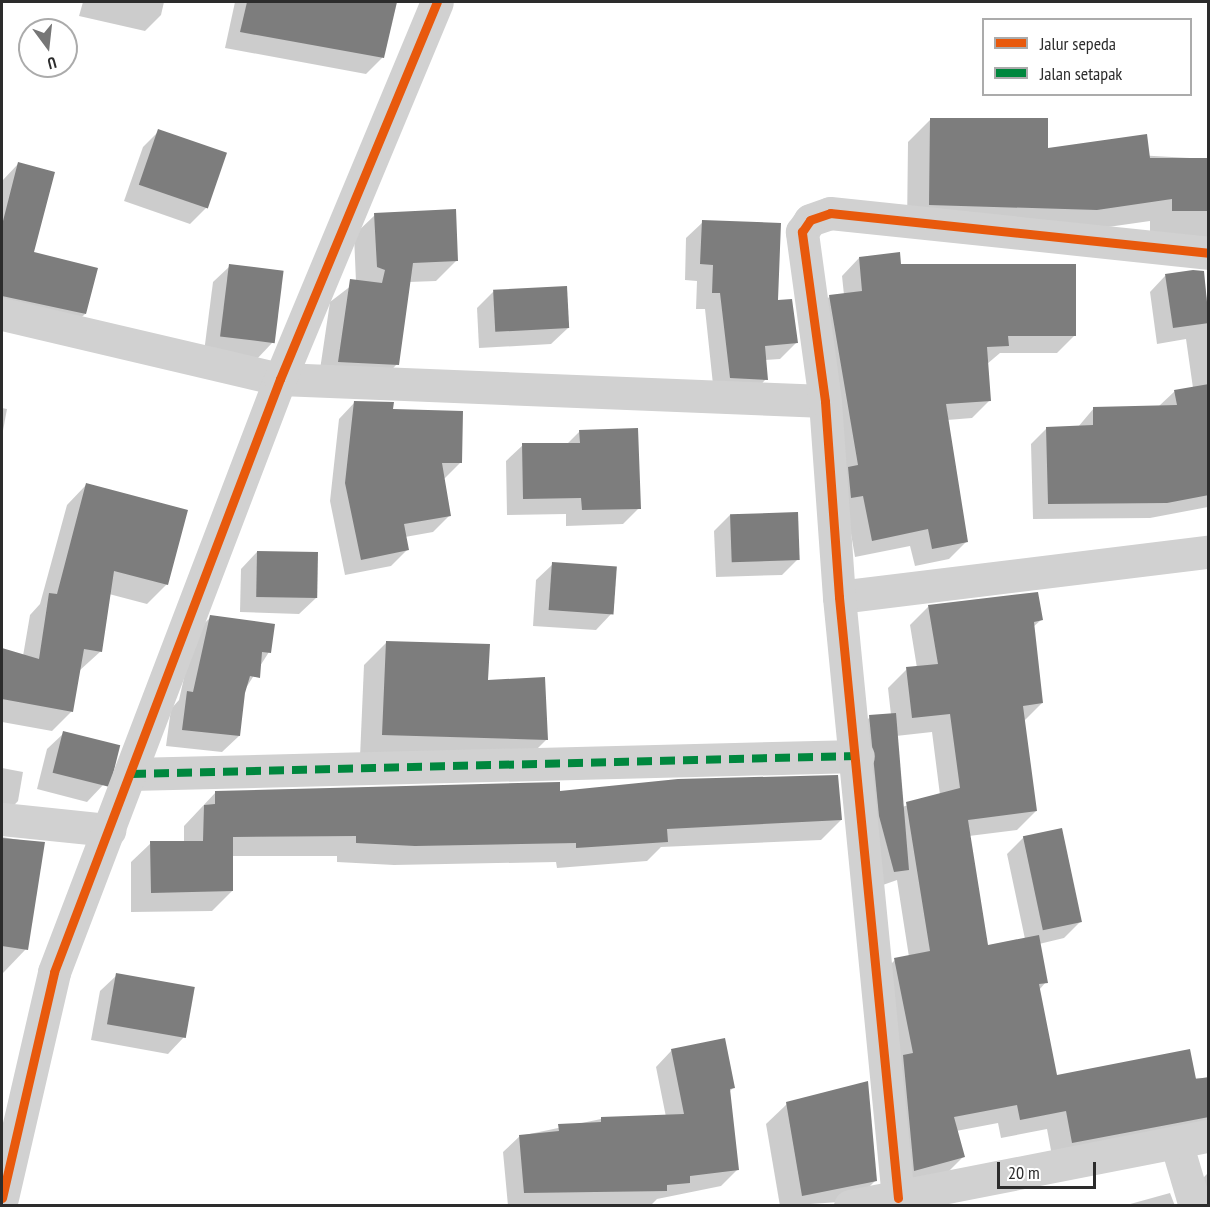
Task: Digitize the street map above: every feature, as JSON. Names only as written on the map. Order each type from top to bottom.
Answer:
[{"type":"street","points":[[2,1198],[54,972],[280,379],[437,2]]},
{"type":"street","points":[[898,1198],[858,756],[839,597],[825,401],[801,254],[802,232],[810,220],[830,213],[1209,253]]},
{"type":"street","points":[[2,314],[280,379],[825,401]]},
{"type":"street","points":[[839,597],[1209,552]]},
{"type":"street","points":[[131,774],[858,756]]},
{"type":"street","points":[[2,819],[109,830]]},
{"type":"street","points":[[850,1206],[1209,1136]]},
{"type":"street","points":[[1176,1142],[1195,1206]]},
{"type":"building","points":[[247,2],[397,2],[384,58],[240,32]]},
{"type":"building","points":[[930,118],[1048,118],[1048,148],[1147,134],[1150,158],[1209,158],[1209,211],[1172,211],[1172,199],[1097,210],[929,205]]},
{"type":"building","points":[[158,129],[227,153],[208,209],[139,185]]},
{"type":"building","points":[[18,162],[55,172],[34,252],[98,268],[86,314],[2,296],[2,225]]},
{"type":"building","points":[[456,209],[458,261],[413,263],[399,365],[338,362],[350,279],[382,283],[385,270],[377,267],[374,213]]},
{"type":"building","points":[[702,220],[781,223],[778,300],[792,299],[798,343],[765,346],[768,380],[730,378],[720,293],[712,293],[713,265],[700,264]]},
{"type":"building","points":[[900,252],[901,264],[1076,264],[1076,336],[1008,336],[1009,346],[987,347],[991,401],[946,404],[968,542],[932,549],[928,529],[872,541],[863,496],[851,498],[848,467],[858,465],[829,295],[862,291],[859,257]]},
{"type":"building","points":[[229,264],[284,271],[275,343],[220,336]]},
{"type":"building","points":[[1193,270],[1204,271],[1209,323],[1173,328],[1165,274]]},
{"type":"building","points":[[567,286],[569,328],[495,332],[493,290]]},
{"type":"building","points":[[1209,384],[1209,495],[1167,503],[1048,504],[1046,427],[1093,425],[1093,407],[1177,405],[1174,390]]},
{"type":"building","points":[[354,401],[394,402],[393,409],[463,411],[462,463],[442,463],[451,516],[404,524],[409,550],[361,560],[345,483]]},
{"type":"building","points":[[638,428],[641,509],[582,510],[581,498],[523,499],[522,443],[580,443],[579,430]]},
{"type":"building","points":[[86,483],[188,510],[168,585],[114,571],[102,652],[84,649],[73,712],[2,699],[2,648],[39,659],[49,593],[57,594]]},
{"type":"building","points":[[798,512],[800,560],[732,562],[730,514]]},
{"type":"building","points":[[257,551],[318,552],[317,598],[256,597]]},
{"type":"building","points":[[552,562],[617,567],[613,614],[549,610]]},
{"type":"building","points":[[1038,592],[1043,620],[1034,622],[1043,703],[1023,706],[1037,811],[968,820],[988,945],[1039,935],[1048,983],[1039,984],[1057,1075],[1190,1049],[1196,1079],[1209,1077],[1209,1117],[1072,1143],[1066,1111],[1020,1120],[1017,1105],[954,1117],[965,1157],[914,1171],[903,1055],[913,1053],[894,958],[930,951],[906,802],[960,788],[950,714],[912,718],[906,667],[938,664],[928,605]]},
{"type":"building","points":[[210,615],[275,624],[271,653],[262,652],[260,678],[250,676],[245,693],[240,736],[182,730],[187,691],[193,692]]},
{"type":"building","points":[[386,641],[490,644],[488,680],[545,677],[548,740],[382,735]]},
{"type":"building","points":[[896,713],[909,870],[894,872],[879,816],[869,715]]},
{"type":"building","points":[[63,731],[120,745],[110,787],[53,773]]},
{"type":"building","points":[[838,775],[842,820],[667,829],[668,842],[576,848],[576,843],[415,846],[356,843],[356,836],[233,837],[233,891],[151,893],[150,841],[203,841],[204,805],[215,804],[215,791],[560,782],[560,791],[678,779]]},
{"type":"building","points":[[1062,828],[1082,922],[1043,930],[1023,836]]},
{"type":"building","points":[[2,838],[45,842],[28,950],[2,946]]},
{"type":"building","points":[[116,973],[195,987],[186,1038],[107,1024]]},
{"type":"building","points":[[725,1038],[735,1088],[730,1089],[739,1170],[690,1176],[690,1183],[667,1185],[667,1191],[524,1193],[519,1135],[559,1131],[558,1124],[601,1122],[601,1117],[684,1114],[671,1049]]},
{"type":"building","points":[[868,1081],[877,1181],[802,1196],[786,1102]]},
{"type":"marked path","points":[[131,774],[858,756]]},
{"type":"cycle path","points":[[2,1198],[54,972],[280,379],[437,2]]},
{"type":"cycle path","points":[[898,1198],[839,597],[825,401],[802,232],[810,220],[830,213],[1208,253]]}]
